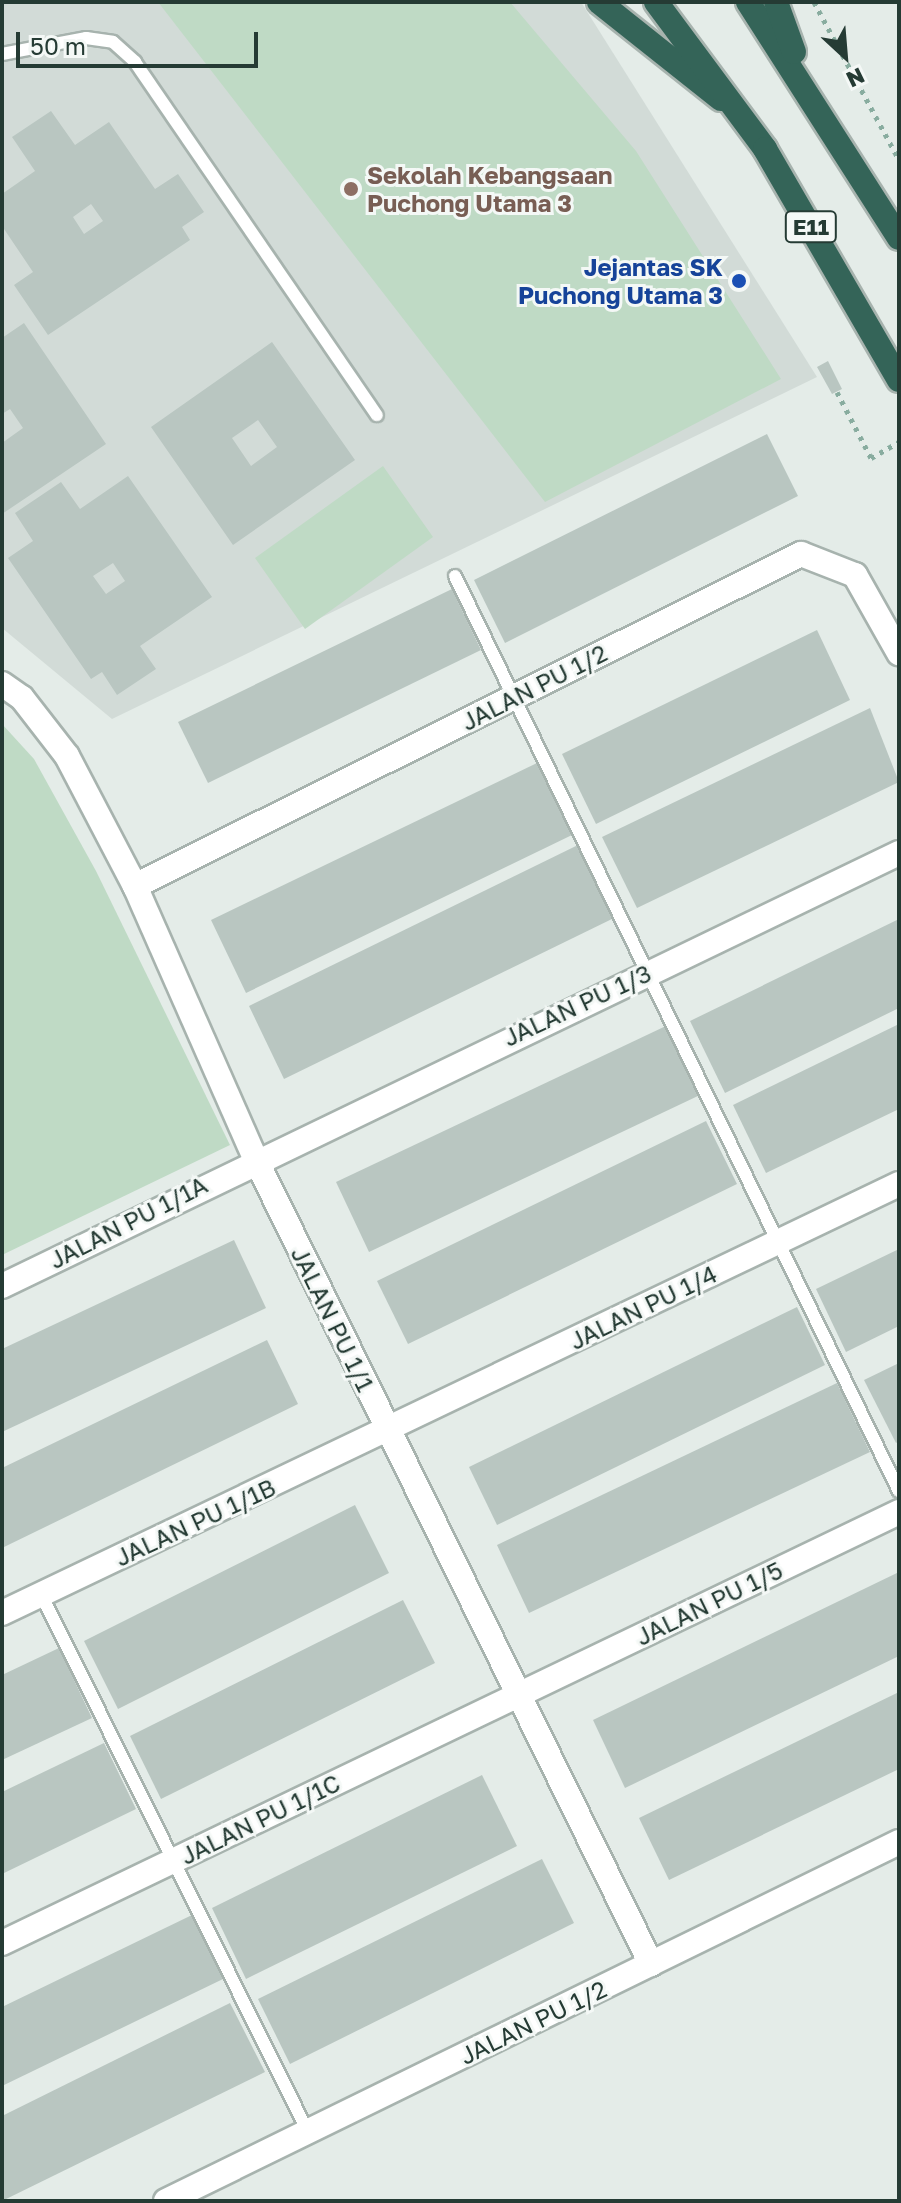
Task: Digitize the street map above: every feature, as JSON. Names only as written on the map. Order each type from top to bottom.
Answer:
[{"type":"highway","points":[[599,2],[622,27],[743,114]]},
{"type":"highway","name":"E11","points":[[656,2],[743,114],[899,380]]},
{"type":"highway","points":[[748,2],[804,80],[899,238]]},
{"type":"highway","points":[[776,2],[804,80]]},
{"type":"street","name":"JALAN PU 1/2","points":[[135,886],[801,554],[855,575],[899,653]]},
{"type":"street","name":"JALAN PU 1/1","points":[[2,684],[22,698],[67,756],[135,886],[255,1158],[651,1964]]},
{"type":"street","name":"JALAN PU 1/3","points":[[255,1158],[899,853]]},
{"type":"street","name":"JALAN PU 1/1A","points":[[2,1286],[255,1158]]},
{"type":"street","name":"JALAN PU 1/4","points":[[387,1430],[899,1184]]},
{"type":"street","name":"JALAN PU 1/1B","points":[[2,1613],[387,1430]]},
{"type":"street","name":"JALAN PU 1/5","points":[[518,1695],[899,1512]]},
{"type":"street","name":"JALAN PU 1/1C","points":[[2,1943],[518,1695]]},
{"type":"street","name":"JALAN PU 1/2","points":[[166,2201],[899,1842]]},
{"type":"lane","points":[[2,54],[86,38],[113,42],[135,62],[377,415]]},
{"type":"lane","points":[[455,576],[899,1491]]},
{"type":"lane","points":[[41,1594],[308,2132]]},
{"type":"path","points":[[814,2],[899,160]]},
{"type":"path","points":[[837,392],[871,458],[899,442]]},
{"type":"shaded area","name":"Sekolah Kebangsaan Puchong Utama 3","points":[[2,2],[581,2],[817,377],[112,719],[2,628]]},
{"type":"green space","points":[[158,2],[510,2],[636,151],[781,379],[545,502]]},
{"type":"green space","points":[[383,466],[433,537],[305,629],[255,558]]},
{"type":"green space","points":[[2,724],[34,759],[96,871],[230,1145],[2,1255]]},
{"type":"building","points":[[51,111],[75,145],[109,122],[155,189],[178,174],[204,212],[182,227],[190,240],[48,335],[14,285],[33,272],[2,226],[2,194],[35,171],[12,137]],"holes":[[[91,204],[103,221],[84,234],[73,217]]]},
{"type":"building","points":[[24,323],[106,444],[2,514],[2,443],[23,428],[10,409],[2,414],[2,338]]},
{"type":"building","points":[[272,342],[355,460],[233,545],[151,427]],"holes":[[[258,420],[277,447],[251,466],[232,438]]]},
{"type":"building","points":[[828,361],[842,389],[832,394],[817,367]]},
{"type":"building","points":[[767,434],[798,496],[505,643],[474,580]]},
{"type":"building","points":[[128,476],[212,597],[140,646],[156,669],[117,695],[102,672],[91,679],[8,558],[33,541],[15,513],[61,482],[80,509]],"holes":[[[113,563],[125,581],[106,594],[93,576]]]},
{"type":"building","points":[[452,589],[481,650],[208,783],[178,722]]},
{"type":"building","points":[[817,630],[850,700],[596,824],[562,754]]},
{"type":"building","points":[[870,708],[899,782],[637,908],[602,837]]},
{"type":"building","points":[[537,763],[572,835],[246,993],[211,920]]},
{"type":"building","points":[[578,845],[614,918],[284,1079],[249,1006]]},
{"type":"building","points":[[899,919],[899,1008],[725,1093],[690,1021]]},
{"type":"building","points":[[899,1024],[899,1109],[766,1173],[733,1105]]},
{"type":"building","points":[[668,1025],[700,1095],[369,1252],[336,1182]]},
{"type":"building","points":[[706,1121],[737,1184],[408,1344],[377,1281]]},
{"type":"building","points":[[234,1240],[266,1308],[2,1432],[2,1349]]},
{"type":"building","points":[[899,1249],[899,1326],[846,1352],[816,1289]]},
{"type":"building","points":[[797,1307],[825,1365],[497,1525],[469,1467]]},
{"type":"building","points":[[267,1340],[298,1404],[2,1548],[2,1468]]},
{"type":"building","points":[[899,1363],[899,1441],[896,1443],[864,1380]]},
{"type":"building","points":[[837,1383],[870,1452],[529,1613],[497,1545]]},
{"type":"building","points":[[355,1505],[389,1573],[118,1709],[84,1641]]},
{"type":"building","points":[[899,1572],[899,1656],[625,1788],[593,1720]]},
{"type":"building","points":[[403,1600],[435,1663],[161,1799],[130,1736]]},
{"type":"building","points":[[59,1648],[92,1718],[2,1760],[2,1675]]},
{"type":"building","points":[[899,1692],[899,1769],[669,1880],[639,1818]]},
{"type":"building","points":[[104,1743],[136,1809],[2,1874],[2,1792]]},
{"type":"building","points":[[482,1775],[517,1846],[246,1979],[212,1908]]},
{"type":"building","points":[[542,1859],[574,1923],[290,2064],[258,1999]]},
{"type":"building","points":[[192,1915],[223,1979],[2,2086],[2,2007]]},
{"type":"building","points":[[230,2003],[265,2072],[2,2201],[2,2116]]},
{"type":"place","name":"Sekolah Kebangsaan Puchong Utama 3","points":[[351,189]]},
{"type":"place","name":"Jejantas SK Puchong Utama 3","points":[[739,281]]}]
